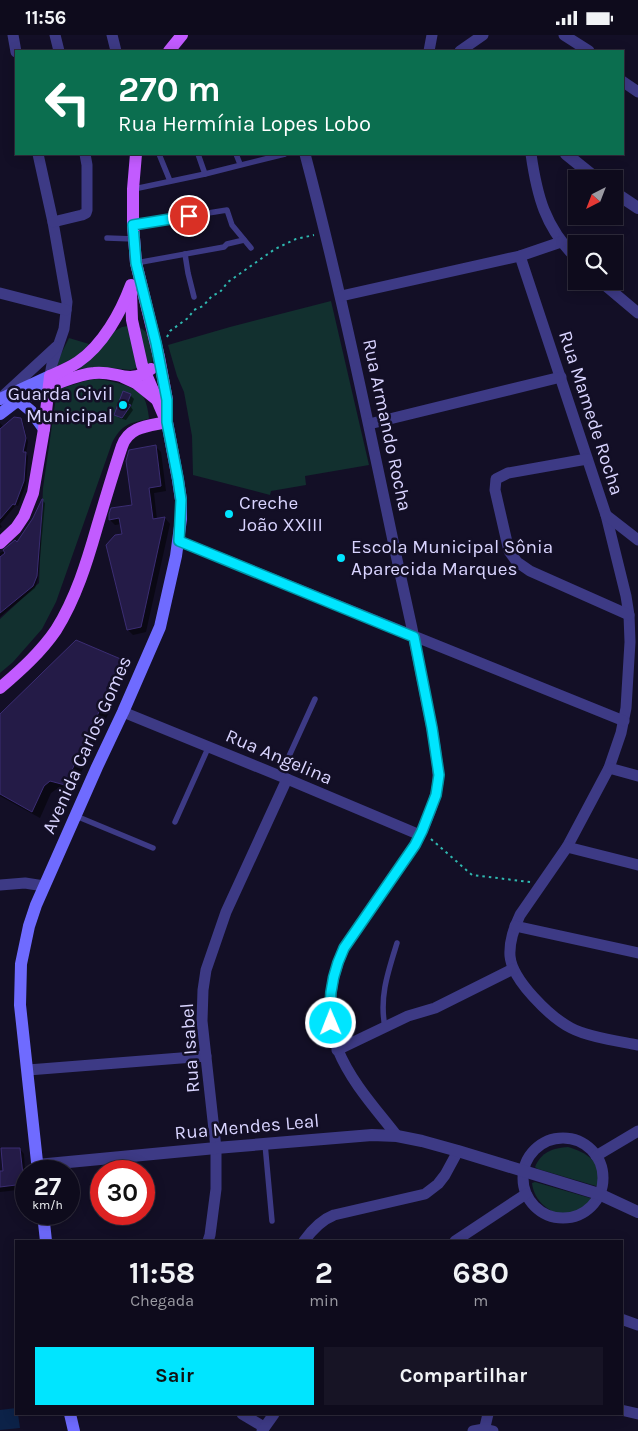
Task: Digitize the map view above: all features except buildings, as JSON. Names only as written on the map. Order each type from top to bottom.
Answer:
[{"type":"main road","points":[[170,50],[182,35]]},
{"type":"main road","points":[[0,687],[18,673],[43,647],[64,615],[86,564],[126,437],[138,429],[167,422],[167,400],[159,357],[136,263],[133,225],[136,155]]},
{"type":"main road","points":[[0,414],[86,356],[120,311],[131,285],[136,263]]},
{"type":"main road","name":"Avenida Carlos Gomes","points":[[37,1160],[20,1005],[21,964],[29,926],[44,886],[160,627],[179,541],[181,500],[177,471],[167,422],[145,373],[137,345],[132,320],[131,285]]},
{"type":"main road","points":[[109,327],[132,320],[145,324],[154,332]]},
{"type":"main road","points":[[123,377],[145,373],[154,367],[159,357]]},
{"type":"main road","points":[[0,399],[49,381],[94,373],[123,377],[136,383],[158,401]]},
{"type":"main road","points":[[0,543],[16,527],[30,503],[35,486],[44,429],[49,381]]},
{"type":"main road","points":[[19,401],[31,411],[44,429]]},
{"type":"main road","points":[[44,1225],[46,1240]]},
{"type":"main road","points":[[70,1415],[74,1431]]},
{"type":"street","points":[[13,35],[16,50]]},
{"type":"street","points":[[56,35],[59,50]]},
{"type":"street","points":[[112,35],[116,50]]},
{"type":"street","points":[[429,50],[432,35]]},
{"type":"street","points":[[461,50],[483,35]]},
{"type":"street","points":[[564,35],[587,50]]},
{"type":"street","points":[[624,82],[638,92]]},
{"type":"street","points":[[38,155],[66,293],[64,329],[52,363],[49,381]]},
{"type":"street","points":[[53,222],[86,213],[87,165],[85,155]]},
{"type":"street","name":"Rua Armando Rocha","points":[[305,155],[326,232],[369,424],[414,637],[439,775],[436,795],[415,845],[348,940],[338,961],[332,986],[330,1011],[332,1034],[338,1050],[350,1073],[397,1136]]},
{"type":"street","points":[[531,155],[538,194],[549,221],[561,243],[568,250]]},
{"type":"street","points":[[567,155],[586,170]]},
{"type":"street","points":[[623,198],[638,208]]},
{"type":"street","points":[[341,296],[520,256],[561,243]]},
{"type":"street","name":"Rua Mamede Rocha","points":[[520,256],[606,515],[626,596],[630,642],[624,721],[609,768],[567,847],[515,926],[511,941],[510,957],[514,969],[535,999],[554,1017],[571,1029],[638,1045]]},
{"type":"street","points":[[611,290],[638,313]]},
{"type":"street","points":[[0,293],[66,310]]},
{"type":"street","points":[[0,399],[59,344]]},
{"type":"street","points":[[369,424],[561,377]]},
{"type":"street","points":[[587,459],[508,473],[496,479],[495,490],[509,551],[517,562],[530,571],[629,615]]},
{"type":"street","points":[[606,515],[638,540]]},
{"type":"street","points":[[179,541],[624,721]]},
{"type":"street","name":"Rua Angelina","points":[[123,711],[421,833]]},
{"type":"street","points":[[609,768],[638,776]]},
{"type":"street","name":"Rua Isabel","points":[[208,1240],[216,1189],[216,1148],[202,1021],[206,971],[226,912],[284,777]]},
{"type":"street","points":[[567,847],[638,865]]},
{"type":"street","points":[[0,885],[25,883],[44,886]]},
{"type":"street","points":[[515,926],[638,953]]},
{"type":"street","points":[[338,1050],[408,1017],[435,1008],[514,969]]},
{"type":"street","points":[[28,1070],[206,1056]]},
{"type":"street","points":[[596,1156],[638,1131]]},
{"type":"street","name":"Rua Mendes Leal","points":[[80,1163],[216,1148],[372,1135],[397,1136],[458,1151],[599,1194],[638,1212]]},
{"type":"street","points":[[552,1139],[577,1140],[588,1147],[596,1156],[602,1169],[603,1182],[599,1194],[591,1207],[580,1214],[567,1218],[553,1217],[540,1211],[530,1202],[522,1177],[524,1165],[531,1153],[540,1144],[552,1139]]},
{"type":"street","points":[[305,1240],[326,1219],[334,1215],[417,1197],[425,1193],[438,1184],[458,1151]]},
{"type":"street","points":[[457,1240],[526,1194]]},
{"type":"street","points":[[623,1320],[638,1325]]},
{"type":"street","points":[[623,1410],[638,1414]]},
{"type":"street","points":[[243,1415],[263,1429],[273,1415]]},
{"type":"street","points":[[483,1431],[488,1415]]},
{"type":"lane","points":[[159,155],[170,181]]},
{"type":"lane","points":[[198,155],[205,174]]},
{"type":"lane","points":[[236,155],[240,164]]},
{"type":"lane","points":[[133,189],[205,174],[280,155]]},
{"type":"lane","points":[[133,225],[227,210],[232,225],[251,248]]},
{"type":"lane","points":[[107,238],[134,239]]},
{"type":"lane","points":[[136,263],[224,247],[227,244],[244,240]]},
{"type":"lane","points":[[185,254],[194,297]]},
{"type":"lane","points":[[284,777],[315,699]]},
{"type":"lane","points":[[175,822],[209,747]]},
{"type":"lane","points":[[76,816],[153,848]]},
{"type":"lane","points":[[385,1027],[382,1003],[389,967],[397,943]]},
{"type":"lane","points":[[264,1144],[272,1221]]},
{"type":"path","points":[[164,341],[170,331],[188,318],[194,310],[203,306],[212,296],[220,292],[228,282],[275,249],[296,239],[326,232]]},
{"type":"path","points":[[421,833],[472,875],[542,884]]},
{"type":"green space","points":[[331,301],[369,465],[305,476],[306,485],[271,491],[270,495],[193,475],[192,436],[184,392],[168,345]]},
{"type":"green space","points":[[128,326],[137,368],[131,370],[103,367],[77,369],[115,331]]},
{"type":"green space","points":[[138,326],[149,337],[154,358],[150,365],[147,366]]},
{"type":"green space","points":[[69,338],[89,344],[79,355],[56,367],[59,358]]},
{"type":"green space","points":[[96,379],[122,384],[136,390],[144,398],[149,418],[126,426],[115,437],[56,602],[42,629],[13,662],[0,673],[0,619],[39,583],[43,488],[57,390]]},
{"type":"green space","points":[[568,1147],[587,1155],[592,1160],[599,1170],[599,1185],[596,1186],[535,1167],[544,1154],[557,1148]]},
{"type":"green space","points":[[535,1182],[593,1200],[577,1213],[559,1214],[541,1203],[532,1183]]},
{"type":"water","points":[[15,1408],[15,1415],[18,1415],[20,1428],[0,1430],[0,1410]]},
{"type":"place","name":"Guarda Civil Municipal","points":[[123,405]]},
{"type":"place","name":"Creche João XXIII","points":[[229,514]]},
{"type":"place","name":"Escola Municipal Sônia Aparecida Marques","points":[[341,558]]},
{"type":"route","points":[[189,216],[133,225],[136,263],[156,343],[167,400],[167,422],[181,500],[179,541],[414,637],[432,728],[439,775],[436,795],[415,845],[365,916],[344,948],[338,961],[331,995],[331,1023]]}]
